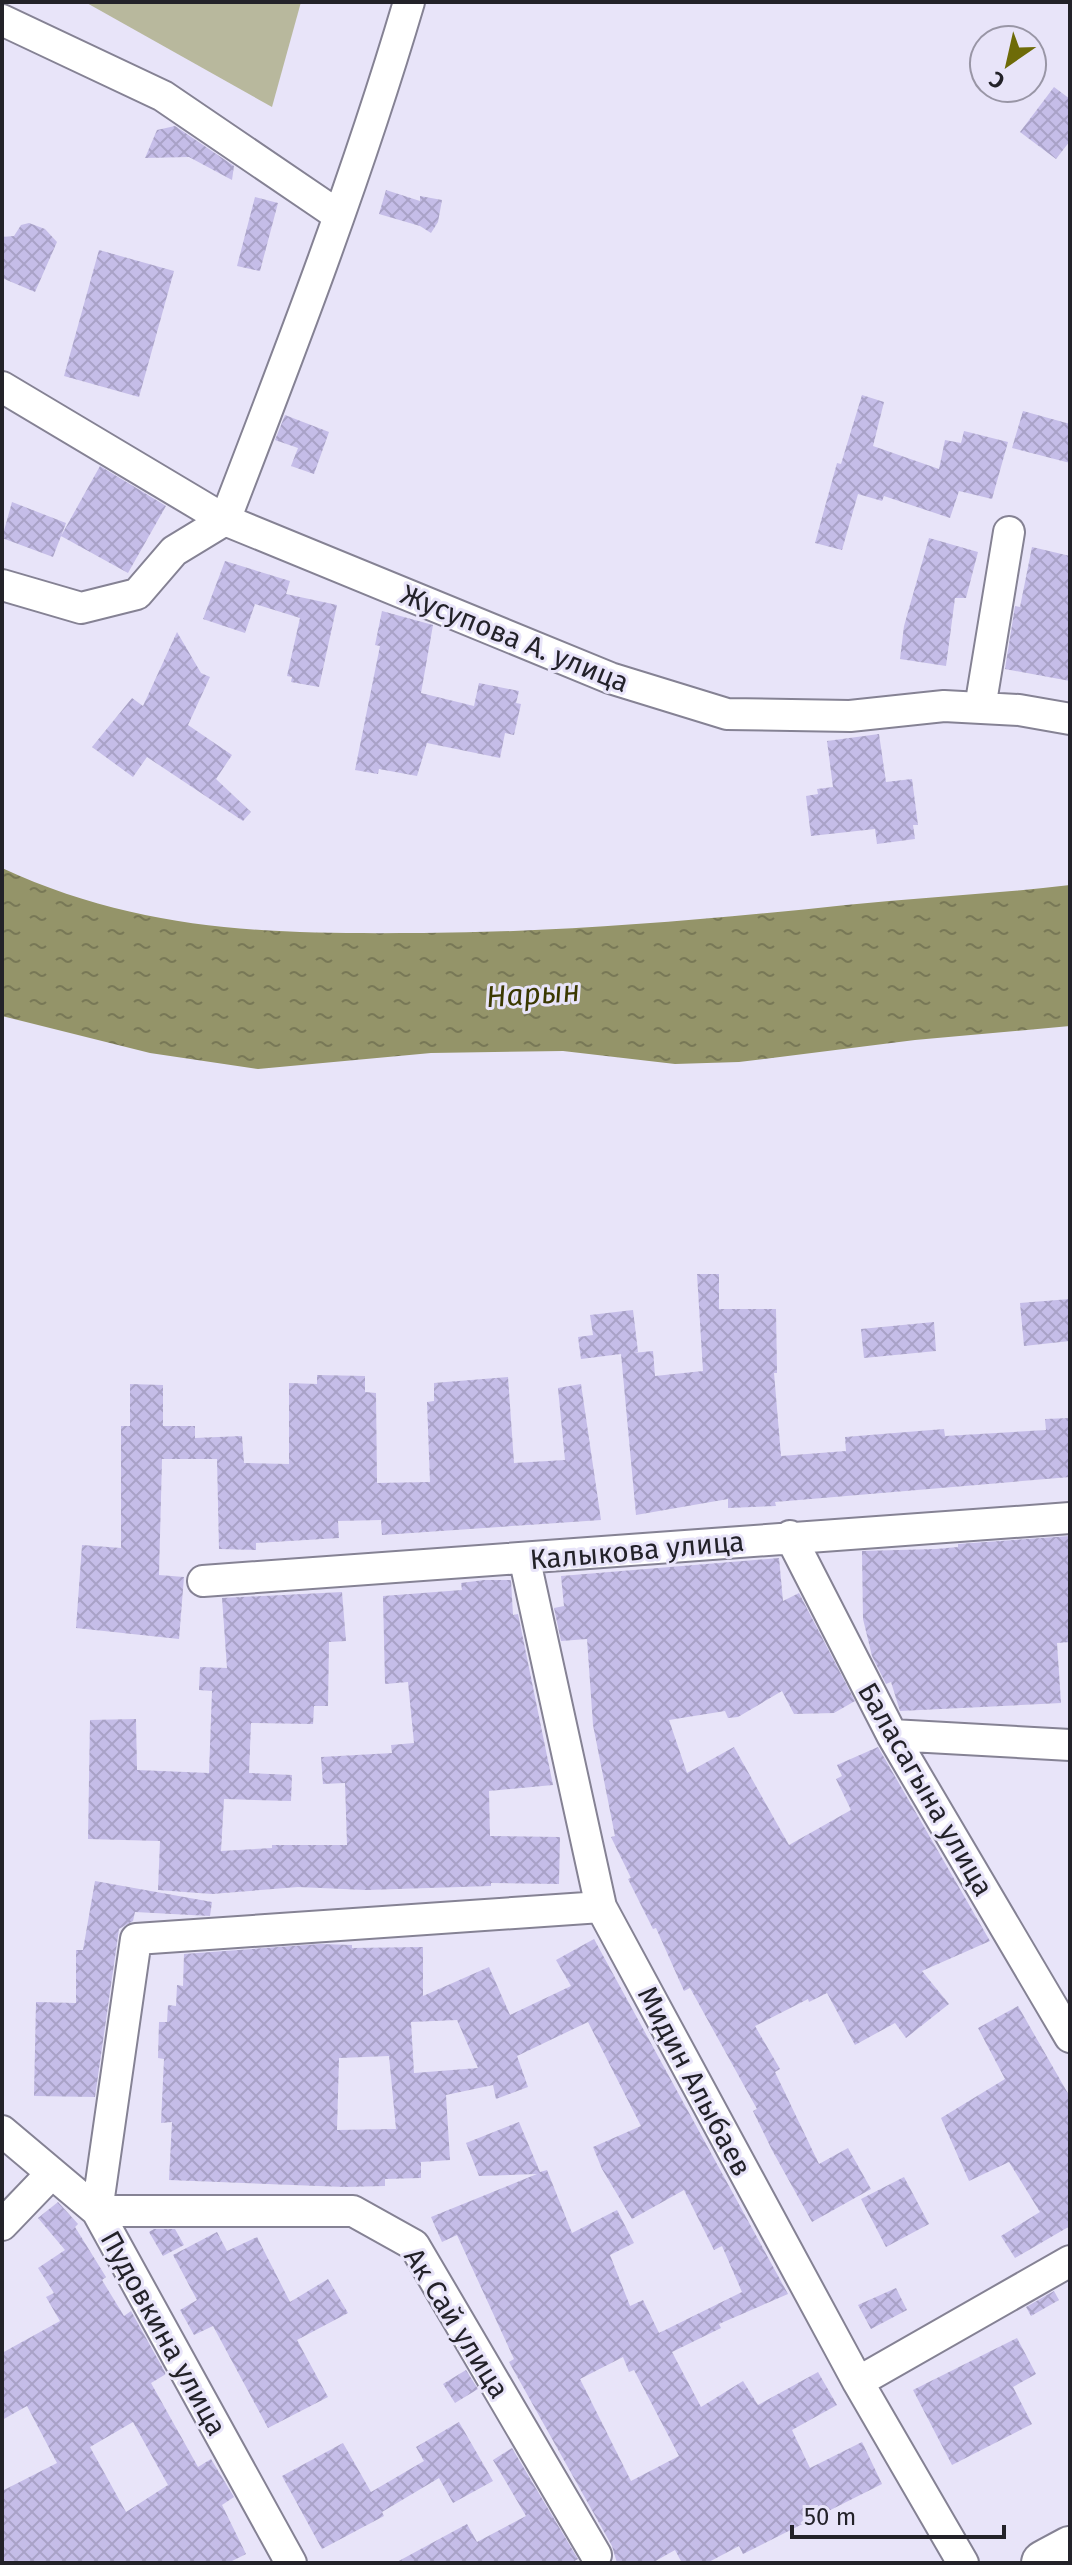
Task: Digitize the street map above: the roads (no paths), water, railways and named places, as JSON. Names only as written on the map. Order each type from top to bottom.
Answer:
[{"type":"highway","points":[[1044,2563],[1070,2549]]},
{"type":"street","points":[[2,585],[81,608],[137,594],[174,551],[225,520],[338,215],[409,2]]},
{"type":"street","points":[[2,20],[163,96],[338,215]]},
{"type":"street","name":"Жусупова А. улица","points":[[2,387],[225,520],[610,678],[727,714],[850,716],[944,706],[1070,719]]},
{"type":"street","points":[[980,708],[1009,532]]},
{"type":"street","name":"Калыкова улица","points":[[203,1581],[525,1561],[790,1536],[1070,1518]]},
{"type":"street","name":"Баласагына улица","points":[[790,1536],[892,1735],[1070,2037]]},
{"type":"street","name":"Мидин Алыбаев","points":[[525,1561],[601,1907],[858,2382],[963,2563]]},
{"type":"street","points":[[892,1735],[1070,1745]]},
{"type":"street","points":[[97,2211],[136,1939],[601,1907]]},
{"type":"street","name":"Пудовкина улица","points":[[2,2131],[97,2211],[291,2563]]},
{"type":"street","points":[[2,2225],[52,2173]]},
{"type":"street","name":"Ак Сай улица","points":[[97,2211],[353,2211],[414,2245],[596,2555]]},
{"type":"street","points":[[858,2382],[1070,2261]]},
{"type":"water","name":"Нарын","points":[[2,868],[106,906],[157,917],[260,930],[367,933],[582,928],[1070,885],[1070,1026],[915,1040],[739,1062],[675,1064],[563,1051],[431,1053],[258,1069],[150,1053],[2,1016]]}]
